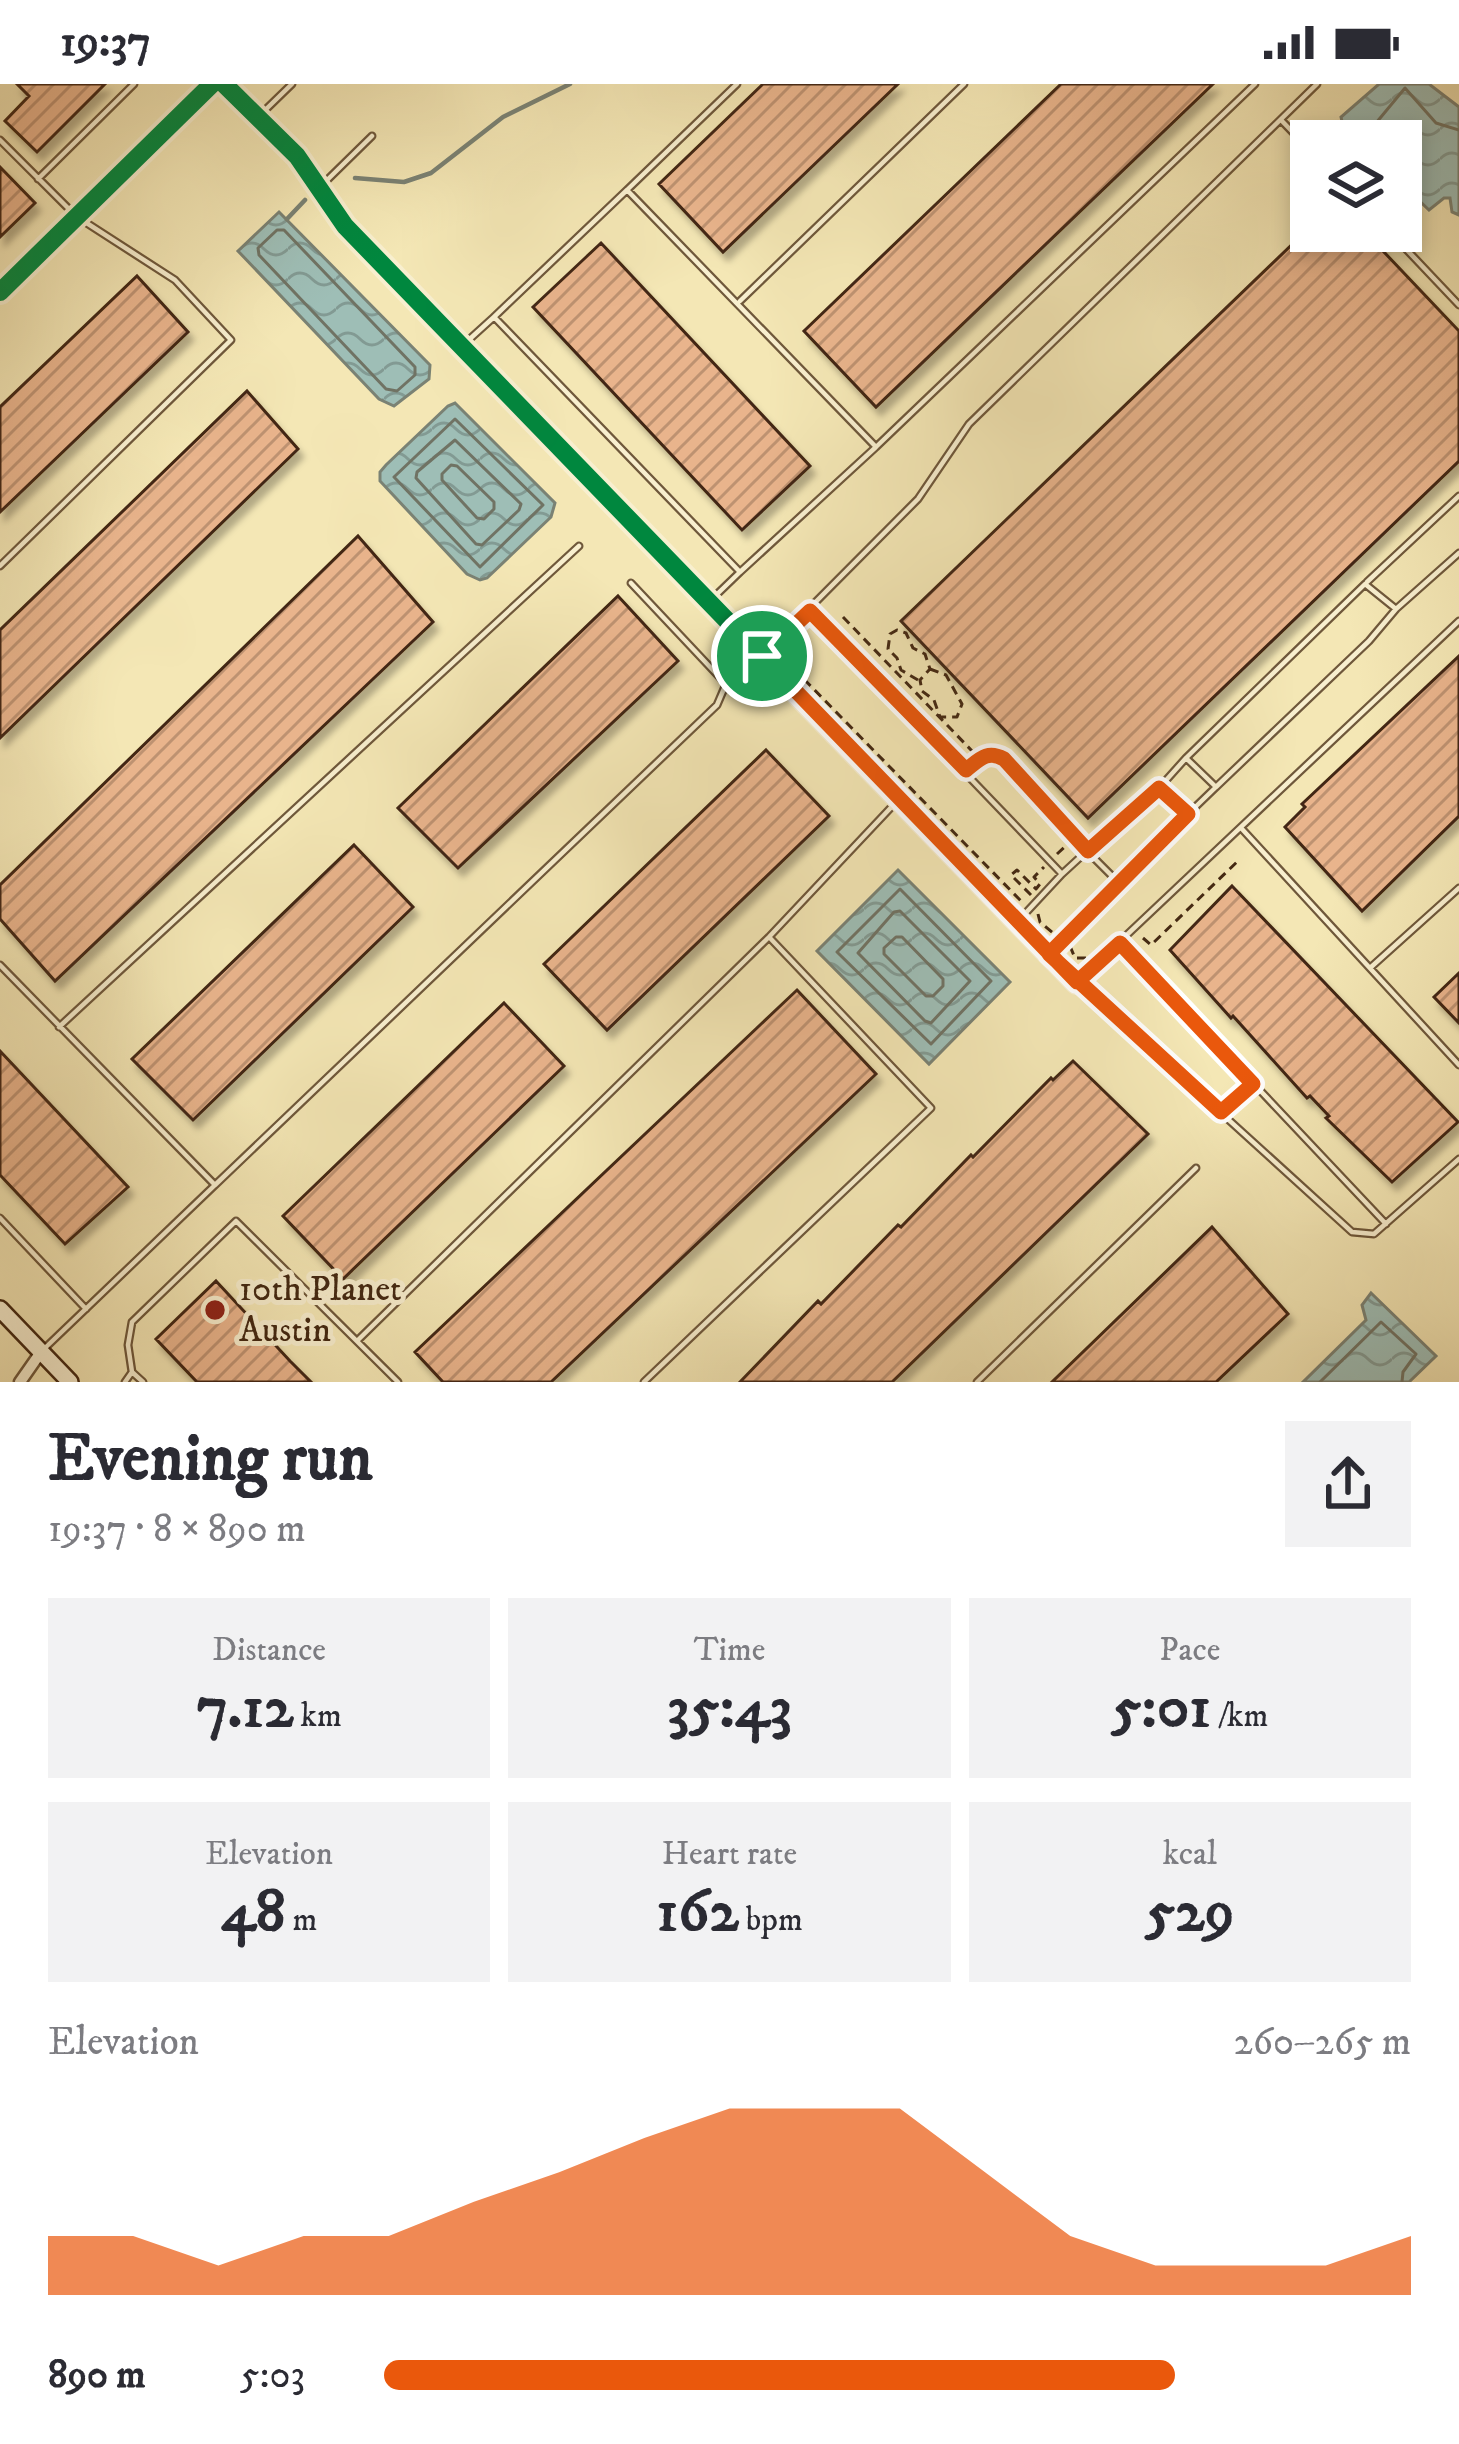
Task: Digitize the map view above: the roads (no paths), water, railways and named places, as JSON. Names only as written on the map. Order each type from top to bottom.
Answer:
[{"type":"street","points":[[0,292],[212,84]]},
{"type":"street","points":[[224,84],[297,156],[345,226],[1077,982]]},
{"type":"street","points":[[0,1310],[70,1382]]},
{"type":"street","points":[[20,1382],[41,1352]]},
{"type":"lane","points":[[38,179],[134,84]]},
{"type":"lane","points":[[258,117],[292,84]]},
{"type":"lane","points":[[462,346],[737,84]]},
{"type":"lane","points":[[739,303],[964,84]]},
{"type":"lane","points":[[709,602],[1256,84]]},
{"type":"lane","points":[[762,656],[918,500],[970,424],[1317,84]]},
{"type":"lane","points":[[1282,121],[1290,129]]},
{"type":"lane","points":[[319,188],[372,136]]},
{"type":"lane","points":[[0,140],[76,217],[176,280],[231,340],[2,560]]},
{"type":"lane","points":[[627,190],[876,447]]},
{"type":"lane","points":[[1409,252],[1459,304]]},
{"type":"lane","points":[[494,317],[740,572]]},
{"type":"lane","points":[[1018,921],[1459,496]]},
{"type":"lane","points":[[58,1027],[579,546]]},
{"type":"lane","points":[[1049,954],[1370,641],[1396,609],[1459,553]]},
{"type":"lane","points":[[41,1352],[717,705],[726,685],[631,583]]},
{"type":"lane","points":[[1365,584],[1396,609]]},
{"type":"lane","points":[[810,611],[1062,874]]},
{"type":"lane","points":[[1459,621],[1077,982],[1352,1232],[1374,1234],[1459,1159]]},
{"type":"lane","points":[[966,770],[983,756],[1004,759],[1120,883]]},
{"type":"lane","points":[[1186,758],[1216,788]]},
{"type":"lane","points":[[1159,788],[1188,814]]},
{"type":"lane","points":[[357,1341],[769,937],[899,799]]},
{"type":"lane","points":[[1242,829],[1459,1065]]},
{"type":"lane","points":[[1370,968],[1459,888]]},
{"type":"lane","points":[[644,1382],[931,1108],[769,937]]},
{"type":"lane","points":[[1120,943],[1386,1224]]},
{"type":"lane","points":[[0,965],[215,1185]]},
{"type":"lane","points":[[1221,1112],[1253,1084]]},
{"type":"lane","points":[[977,1382],[1196,1168]]},
{"type":"lane","points":[[0,1218],[86,1309]]},
{"type":"lane","points":[[143,1382],[132,1372],[128,1345],[132,1322],[236,1221],[398,1382]]},
{"type":"lane","points":[[125,1382],[132,1372]]},
{"type":"water","points":[[1379,84],[1429,84],[1459,107],[1459,215],[1452,212],[1450,198],[1429,210],[1422,203],[1422,120],[1341,117]]},
{"type":"water","points":[[279,212],[430,365],[429,379],[394,406],[379,399],[238,251]]},
{"type":"water","points":[[455,403],[555,503],[551,517],[480,580],[467,574],[380,481],[386,465]]},
{"type":"water","points":[[898,870],[1010,982],[929,1064],[817,951]]},
{"type":"water","points":[[1371,1293],[1436,1356],[1409,1382],[1303,1382],[1366,1320],[1362,1305]]},
{"type":"waterway","points":[[355,178],[404,182],[431,173],[503,117],[570,84]]},
{"type":"waterway","points":[[287,219],[305,200]]},
{"type":"place","name":"10th Planet Austin","points":[[215,1310]]}]
